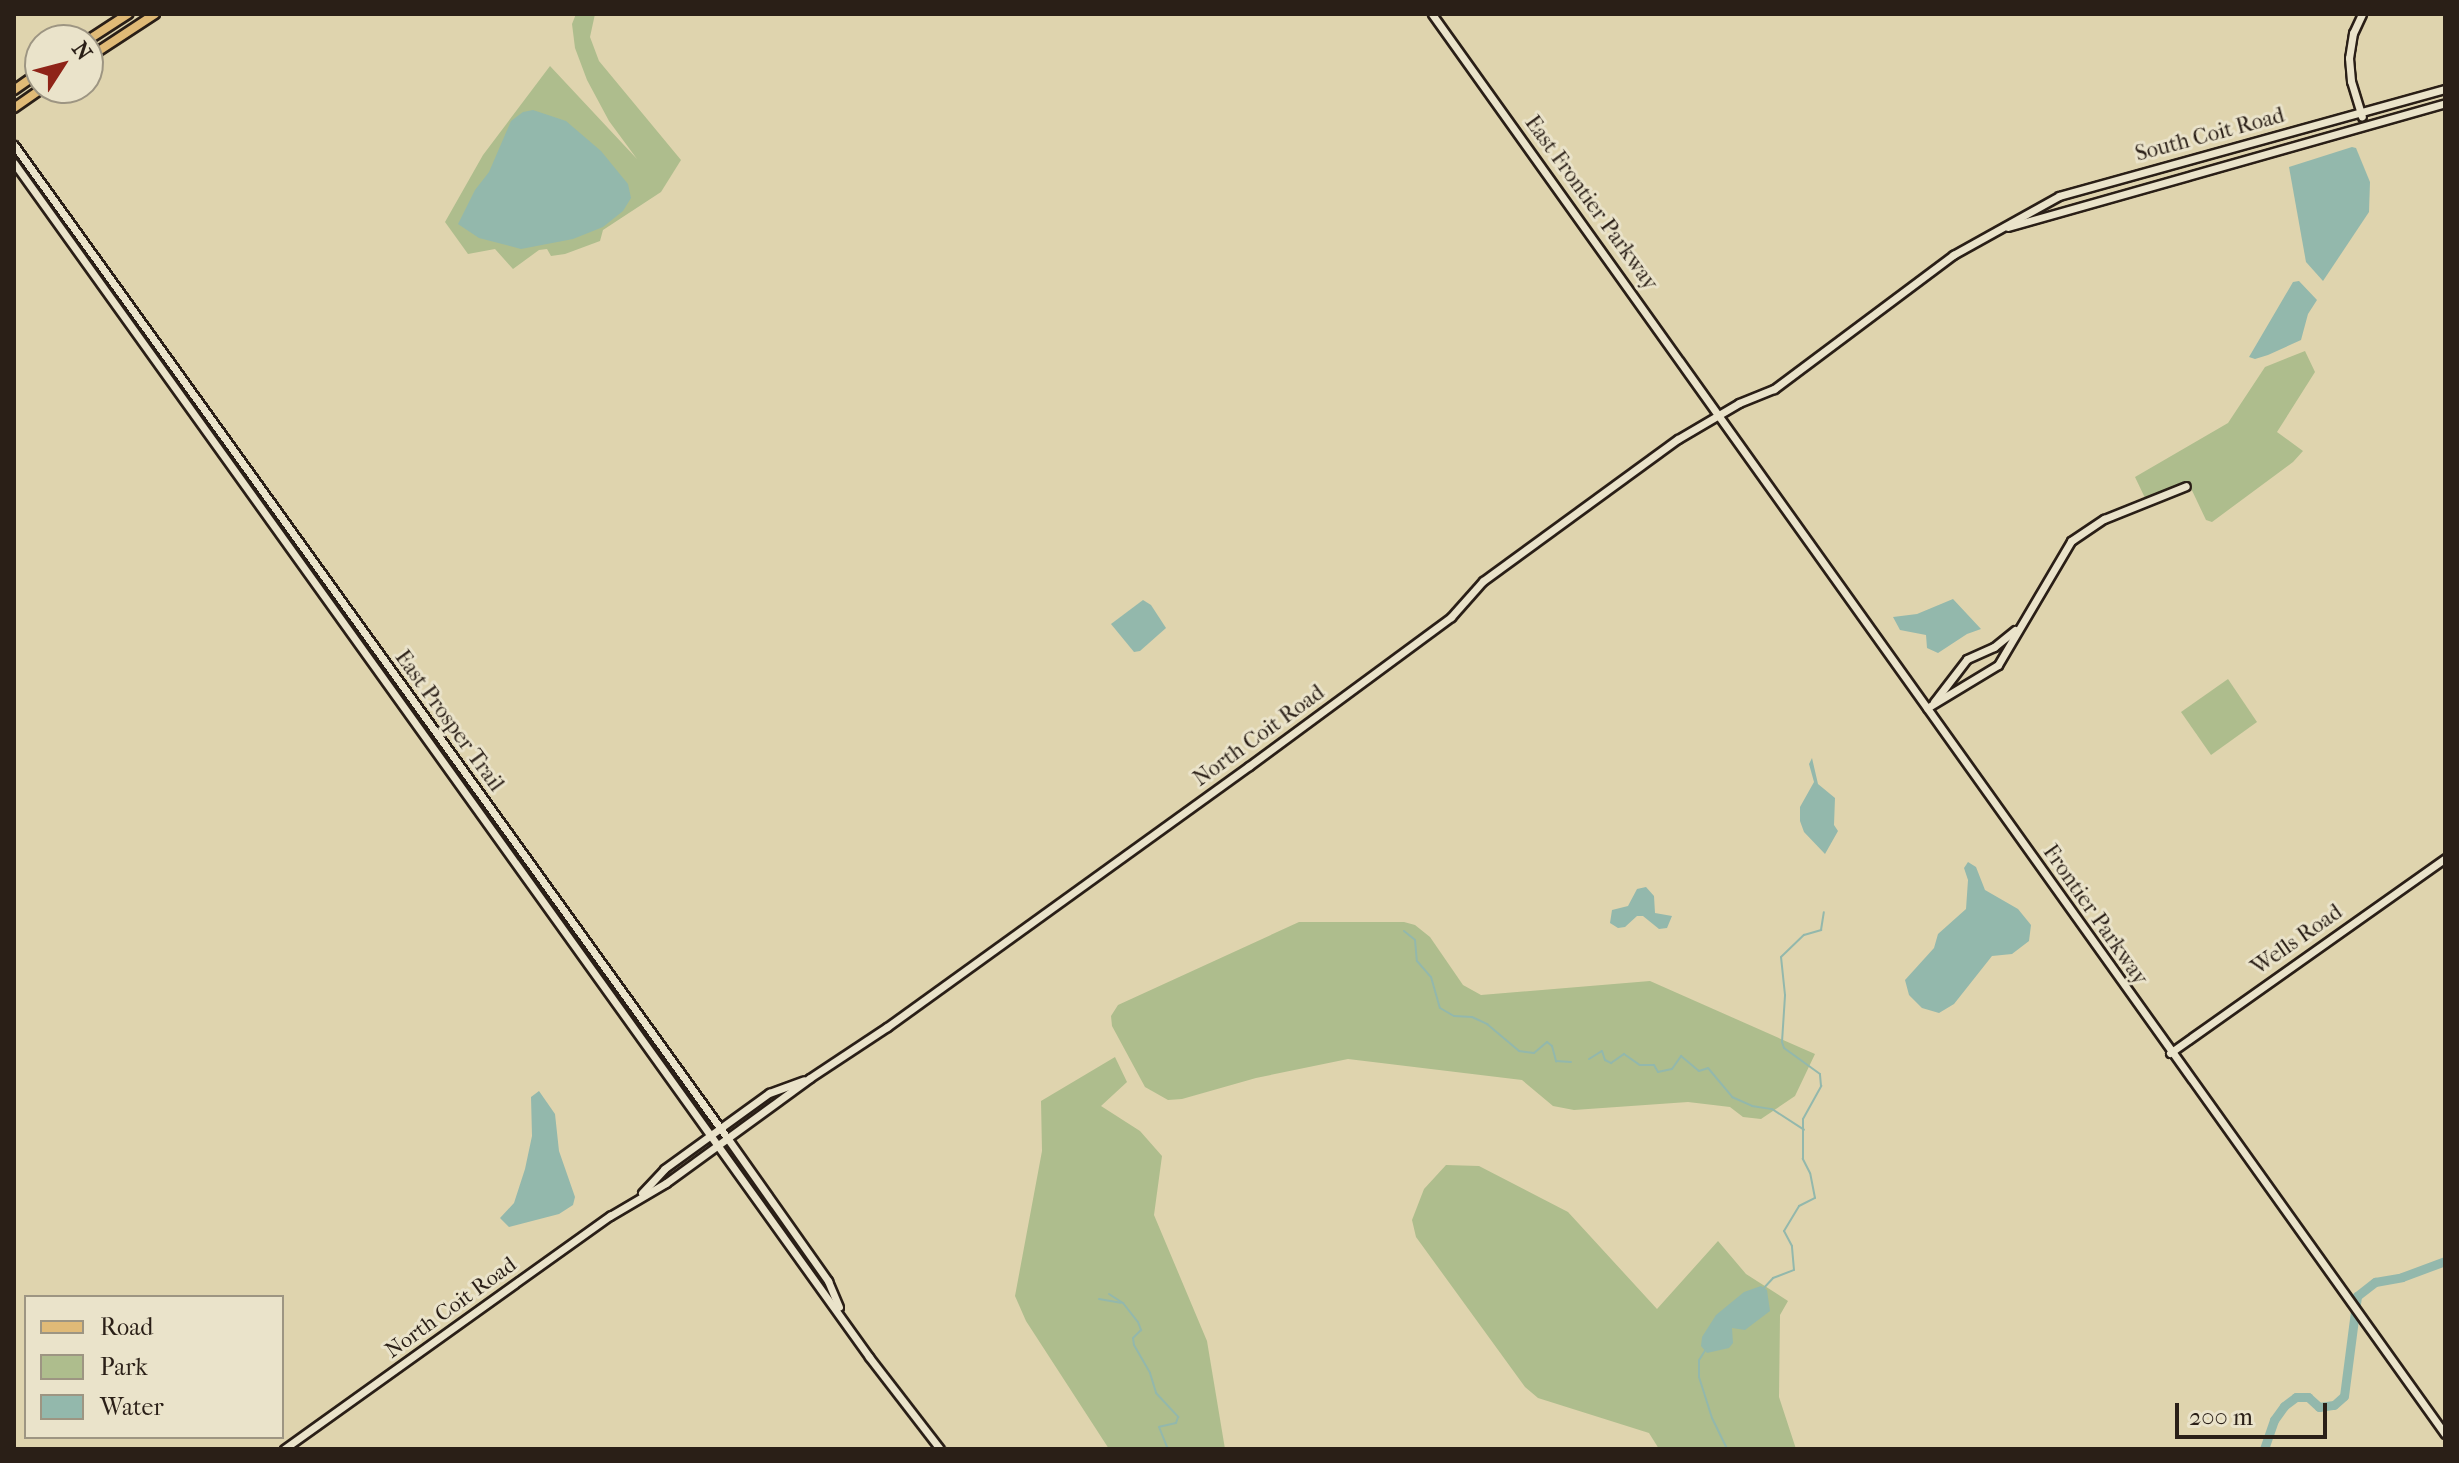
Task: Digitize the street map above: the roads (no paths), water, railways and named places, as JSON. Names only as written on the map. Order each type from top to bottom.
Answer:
[{"type":"main road","points":[[104,30],[128,14]]},
{"type":"main road","points":[[104,47],[155,14]]},
{"type":"street","name":"East Frontier Parkway","points":[[1432,14],[1720,414]]},
{"type":"street","points":[[2362,14],[2353,33],[2349,58],[2351,81],[2365,125]]},
{"type":"street","name":"South Coit Road","points":[[1720,414],[1774,389],[1953,255],[2059,196],[2445,89]]},
{"type":"street","name":"South Coit Road","points":[[1992,233],[2103,198],[2445,103]]},
{"type":"street","name":"East Prosper Trail","points":[[14,145],[728,1139],[828,1281],[846,1323]]},
{"type":"street","name":"East Prosper Trail","points":[[14,163],[846,1323],[940,1449]]},
{"type":"street","points":[[69,240],[78,234]]},
{"type":"street","name":"Frontier Parkway","points":[[1720,414],[2170,1053],[2445,1434]]},
{"type":"street","name":"North Coit Road","points":[[284,1449],[639,1196],[719,1146],[810,1078],[887,1027],[1451,617],[1492,574],[1665,448],[1720,414]]},
{"type":"street","points":[[1927,708],[1998,665],[2060,556],[2078,535],[2104,519],[2186,486]]},
{"type":"street","points":[[1927,708],[1947,689],[1967,659],[1994,647],[2017,628]]},
{"type":"street","name":"Wells Road","points":[[2170,1053],[2445,858]]},
{"type":"street","name":"North Coit Road","points":[[639,1196],[664,1169],[769,1093],[810,1078]]},
{"type":"water","points":[[533,110],[566,121],[601,151],[628,184],[631,198],[623,211],[603,227],[573,239],[521,249],[479,238],[458,224],[475,190],[489,172],[511,121],[523,112]]},
{"type":"water","points":[[2356,148],[2370,182],[2369,212],[2323,281],[2306,262],[2289,167]]},
{"type":"water","points":[[2299,281],[2317,300],[2308,314],[2301,340],[2268,355],[2255,359],[2249,357],[2293,282]]},
{"type":"water","points":[[1953,599],[1981,629],[1967,634],[1938,653],[1927,648],[1926,635],[1900,630],[1893,617],[1917,614]]},
{"type":"water","points":[[1143,600],[1151,605],[1166,628],[1140,651],[1134,652],[1111,624]]},
{"type":"water","points":[[1812,758],[1818,784],[1835,798],[1834,825],[1838,831],[1825,854],[1804,832],[1800,821],[1800,807],[1814,782],[1809,764]]},
{"type":"water","points":[[1968,862],[1976,867],[1985,890],[2018,909],[2031,925],[2029,941],[2012,954],[1992,956],[1954,1004],[1939,1013],[1922,1008],[1909,995],[1905,980],[1934,948],[1938,934],[1966,909],[1968,880],[1964,868]]},
{"type":"water","points":[[1646,887],[1654,896],[1655,913],[1672,916],[1667,928],[1659,929],[1643,916],[1637,916],[1625,927],[1618,928],[1610,923],[1612,910],[1628,906],[1637,889]]},
{"type":"water","points":[[539,1091],[555,1114],[559,1151],[575,1197],[573,1205],[559,1214],[509,1227],[500,1218],[514,1203],[525,1169],[532,1136],[531,1097]]},
{"type":"water","points":[[1761,1286],[1767,1290],[1770,1311],[1745,1330],[1732,1328],[1733,1343],[1729,1348],[1707,1353],[1701,1346],[1702,1337],[1716,1315],[1744,1292]]},
{"type":"waterway","points":[[1762,1290],[1773,1278],[1794,1270],[1792,1246],[1784,1231],[1799,1206],[1815,1198],[1810,1173],[1803,1159],[1803,1119],[1821,1086],[1820,1074],[1784,1048],[1785,995],[1781,957],[1804,935],[1821,930],[1824,912]]},
{"type":"waterway","points":[[1404,931],[1415,940],[1417,961],[1431,977],[1440,1008],[1454,1016],[1472,1017],[1487,1024],[1519,1051],[1534,1053],[1547,1042],[1552,1046],[1556,1061],[1571,1062]]},
{"type":"waterway","points":[[1589,1059],[1602,1051],[1605,1060],[1611,1063],[1624,1054],[1640,1065],[1654,1065],[1658,1072],[1672,1069],[1681,1056],[1699,1071],[1708,1068],[1732,1097],[1752,1106],[1772,1109],[1804,1130]]},
{"type":"waterway","points":[[2264,1449],[2274,1420],[2284,1406],[2296,1397],[2308,1397],[2319,1407],[2334,1405],[2344,1396],[2357,1296],[2375,1282],[2402,1277],[2445,1261]]},
{"type":"waterway","points":[[1109,1294],[1123,1303],[1138,1322],[1141,1330],[1133,1338],[1134,1345],[1150,1373],[1156,1393],[1178,1417],[1176,1423],[1159,1427],[1168,1449]]},
{"type":"waterway","points":[[1099,1299],[1121,1303]]},
{"type":"waterway","points":[[1706,1349],[1699,1360],[1699,1377],[1712,1418],[1727,1449]]}]
